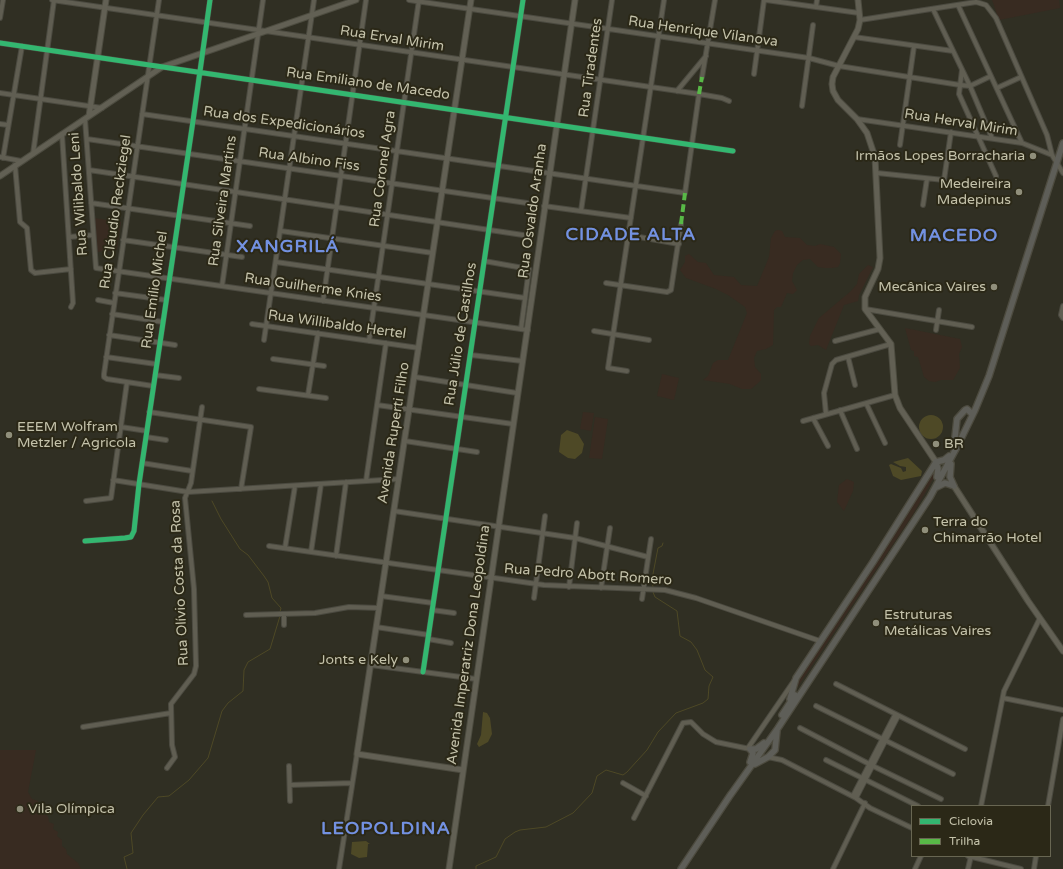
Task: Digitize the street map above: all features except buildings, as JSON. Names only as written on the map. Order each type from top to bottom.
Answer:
[{"type":"highway","points":[[681,869],[729,797],[764,751],[930,497],[970,422],[992,364],[1063,143]]},
{"type":"highway","points":[[750,762],[764,751],[788,705],[910,522],[938,477],[955,448],[992,364]]},
{"type":"highway","points":[[954,486],[950,474],[955,448],[958,419],[965,410],[968,410],[970,413]]},
{"type":"highway","points":[[970,413],[970,422]]},
{"type":"highway","points":[[788,705],[796,678],[873,562],[936,462],[944,460],[949,456]]},
{"type":"highway","points":[[936,462],[938,477]]},
{"type":"highway","points":[[930,497],[942,483],[954,486]]},
{"type":"highway","points":[[749,749],[764,751],[775,750],[778,728]]},
{"type":"highway","points":[[729,797],[750,762],[753,753],[749,749]]},
{"type":"main road","points":[[87,117],[91,106],[106,0]]},
{"type":"main road","points":[[0,176],[162,67],[257,31],[266,30],[356,0]]},
{"type":"main road","name":"Avenida Ruperti Filho","points":[[357,754],[471,0]]},
{"type":"main road","name":"Rua Osvaldo Aranha","points":[[513,424],[528,330],[544,206],[558,125],[575,0]]},
{"type":"main road","points":[[858,0],[860,20],[858,29],[833,77],[834,91],[838,100],[857,119],[873,146],[877,173],[880,258],[878,269],[866,297],[865,309],[891,344],[895,395],[900,408],[936,462]]},
{"type":"main road","name":"Avenida Imperatriz Dona Leopoldina","points":[[449,869],[513,424]]},
{"type":"main road","points":[[954,486],[1063,651]]},
{"type":"main road","points":[[357,754],[463,770]]},
{"type":"street","points":[[0,18],[3,0]]},
{"type":"street","points":[[33,154],[53,0],[206,22],[257,31]]},
{"type":"street","name":"Rua Cláudio Reckziegel","points":[[153,386],[105,378],[104,374],[136,146],[159,0]]},
{"type":"street","name":"Rua Emílio Michel","points":[[85,541],[131,536],[134,531],[138,484],[210,0]]},
{"type":"street","name":"Rua Silveira Martins","points":[[222,286],[252,80],[257,31],[263,0]]},
{"type":"street","points":[[264,340],[314,0]]},
{"type":"street","points":[[323,301],[361,45],[366,0]]},
{"type":"street","name":"Rua Henrique Vilanova","points":[[409,0],[809,58],[839,66],[970,86]]},
{"type":"street","name":"Rua Júlio de Castilhos","points":[[423,672],[523,0]]},
{"type":"street","name":"Rua Tiradentes","points":[[581,210],[587,179],[612,0]]},
{"type":"street","points":[[627,371],[608,368],[664,0]]},
{"type":"street","points":[[702,77],[714,0]]},
{"type":"street","points":[[754,74],[765,0],[859,12]]},
{"type":"street","points":[[816,7],[817,0]]},
{"type":"street","name":"Rua Coronel Agra","points":[[369,341],[410,53],[419,1]]},
{"type":"street","points":[[860,20],[958,5],[981,3],[992,10],[1047,135],[1052,156]]},
{"type":"street","points":[[958,5],[1022,143]]},
{"type":"street","points":[[933,9],[970,86],[992,138]]},
{"type":"street","points":[[802,106],[813,25]]},
{"type":"street","name":"Rua Erval Mirim","points":[[266,30],[410,53],[699,94],[722,98],[729,101]]},
{"type":"street","points":[[854,37],[953,51]]},
{"type":"street","name":"Rua Emiliano de Macedo","points":[[0,43],[733,151]]},
{"type":"street","points":[[21,161],[1,158],[22,46]]},
{"type":"street","points":[[900,144],[914,46]]},
{"type":"street","points":[[677,91],[706,55]]},
{"type":"street","points":[[962,70],[959,94],[996,176]]},
{"type":"street","points":[[970,86],[991,76]]},
{"type":"street","points":[[997,88],[1021,77]]},
{"type":"street","points":[[0,93],[102,108]]},
{"type":"street","points":[[692,145],[699,94]]},
{"type":"street","name":"Rua dos Expedicionários","points":[[142,114],[549,173],[635,187],[685,193],[692,145]]},
{"type":"street","name":"Rua Wilibaldo Leni","points":[[87,117],[87,139],[96,268]]},
{"type":"street","name":"Rua Herval Mirim","points":[[857,119],[1022,143],[1052,156],[1063,173]]},
{"type":"street","points":[[0,124],[8,126]]},
{"type":"street","points":[[877,173],[944,180],[951,132]]},
{"type":"street","points":[[62,134],[72,305]]},
{"type":"street","name":"Rua Albino Fiss","points":[[87,139],[527,203]]},
{"type":"street","points":[[15,165],[20,222],[27,228],[31,267],[35,272],[71,269]]},
{"type":"street","points":[[89,170],[523,235]]},
{"type":"street","points":[[924,206],[927,179]]},
{"type":"street","points":[[91,203],[250,226]]},
{"type":"street","points":[[544,206],[631,218]]},
{"type":"street","points":[[606,283],[667,292],[671,290],[681,224]]},
{"type":"street","points":[[281,231],[433,254]]},
{"type":"street","points":[[69,237],[93,235]]},
{"type":"street","points":[[628,235],[679,244]]},
{"type":"street","points":[[123,240],[242,257]]},
{"type":"street","points":[[484,261],[528,268],[521,329]]},
{"type":"street","points":[[276,262],[525,298]]},
{"type":"street","name":"Rua Guilherme Knies","points":[[96,268],[528,330]]},
{"type":"street","points":[[115,293],[166,300]]},
{"type":"street","points":[[98,300],[114,303]]},
{"type":"street","points":[[1062,317],[1063,306]]},
{"type":"street","points":[[865,309],[972,327]]},
{"type":"street","points":[[936,330],[939,310]]},
{"type":"street","points":[[112,314],[163,322]]},
{"type":"street","name":"Rua Willibaldo Hertel","points":[[252,324],[419,348]]},
{"type":"street","points":[[835,341],[880,329]]},
{"type":"street","points":[[594,331],[649,340]]},
{"type":"street","points":[[308,395],[318,333]]},
{"type":"street","points":[[109,335],[175,345]]},
{"type":"street","points":[[366,481],[386,343]]},
{"type":"street","points":[[826,414],[824,393],[832,364],[836,360],[891,344]]},
{"type":"street","points":[[470,355],[522,361]]},
{"type":"street","points":[[106,357],[156,364]]},
{"type":"street","points":[[848,357],[855,385]]},
{"type":"street","points":[[273,359],[324,366]]},
{"type":"street","points":[[155,375],[179,378]]},
{"type":"street","points":[[415,377],[518,393]]},
{"type":"street","points":[[86,501],[111,498],[128,382]]},
{"type":"street","points":[[259,389],[326,398]]},
{"type":"street","points":[[803,421],[895,395]]},
{"type":"street","points":[[866,403],[885,443]]},
{"type":"street","points":[[377,404],[513,424]]},
{"type":"street","points":[[188,492],[202,406]]},
{"type":"street","points":[[840,410],[857,449]]},
{"type":"street","points":[[149,412],[251,427],[241,489]]},
{"type":"street","points":[[813,418],[828,446]]},
{"type":"street","points":[[108,425],[146,431]]},
{"type":"street","points":[[146,437],[166,440]]},
{"type":"street","points":[[405,441],[477,452]]},
{"type":"street","points":[[142,463],[192,471]]},
{"type":"street","points":[[113,480],[188,492],[399,479]]},
{"type":"street","points":[[336,556],[346,482]]},
{"type":"street","points":[[311,552],[321,484]]},
{"type":"street","points":[[285,548],[295,486]]},
{"type":"street","name":"Rua Olívio Costa da Rosa","points":[[167,768],[175,757],[172,745],[171,713],[173,699],[194,674],[196,666],[194,589],[185,498],[188,492]]},
{"type":"street","points":[[394,511],[575,538],[648,557]]},
{"type":"street","points":[[534,598],[546,516]]},
{"type":"street","points":[[569,587],[577,524]]},
{"type":"street","points":[[601,588],[610,528]]},
{"type":"street","points":[[642,600],[651,539]]},
{"type":"street","name":"Rua Pedro Abott Romero","points":[[269,546],[536,584],[569,587],[665,590],[691,596],[820,641]]},
{"type":"street","points":[[381,596],[433,603]]},
{"type":"street","points":[[246,615],[315,613],[350,607],[379,608]]},
{"type":"street","points":[[432,610],[454,614]]},
{"type":"street","points":[[284,614],[284,625]]},
{"type":"street","points":[[981,805],[1002,698],[1007,684],[1040,618]]},
{"type":"street","points":[[376,627],[451,643]]},
{"type":"street","points":[[371,664],[476,680]]},
{"type":"street","points":[[634,818],[681,726],[687,721],[691,722],[708,738],[749,749],[796,678]]},
{"type":"street","points":[[836,684],[965,749]]},
{"type":"street","points":[[1002,698],[1063,710]]},
{"type":"street","points":[[816,706],[953,774]]},
{"type":"street","points":[[83,727],[171,713]]},
{"type":"street","points":[[854,797],[897,716]]},
{"type":"street","points":[[1048,805],[1063,719]]},
{"type":"street","points":[[800,728],[941,799]]},
{"type":"street","points":[[775,750],[782,760]]},
{"type":"street","points":[[764,751],[854,797],[865,803],[870,808],[911,828]]},
{"type":"street","name":"Avenida Ruperti Filho","points":[[339,869],[357,754]]},
{"type":"street","points":[[826,760],[863,780],[916,805]]},
{"type":"street","points":[[289,766],[290,801]]},
{"type":"street","points":[[290,785],[352,783]]},
{"type":"street","points":[[623,783],[646,796]]},
{"type":"street","points":[[833,869],[865,803]]},
{"type":"street","points":[[915,869],[921,857]]},
{"type":"street","points":[[968,869],[970,857]]},
{"type":"street","points":[[974,857],[1021,869]]},
{"type":"street","points":[[1034,869],[1036,857]]},
{"type":"shaded area","points":[[992,0],[1059,0],[1060,8],[999,20]]},
{"type":"shaded area","points":[[94,218],[121,222],[117,250],[97,252]]},
{"type":"shaded area","points":[[775,231],[782,231],[785,237],[800,238],[807,245],[815,246],[820,244],[834,247],[841,254],[838,267],[818,267],[810,259],[803,260],[797,265],[793,273],[792,281],[797,290],[793,294],[787,293],[781,307],[777,307],[774,310],[773,345],[766,349],[757,351],[754,358],[755,367],[761,374],[761,380],[757,384],[751,389],[742,389],[730,384],[703,380],[708,376],[713,363],[718,360],[728,360],[747,313],[745,307],[728,295],[686,278],[680,270],[685,262],[685,256],[689,254],[698,262],[706,263],[714,275],[734,277],[741,285],[757,286],[769,257],[771,238]]},
{"type":"shaded area","points":[[868,265],[873,267],[859,295],[858,301],[844,305],[826,350],[818,345],[811,346],[809,344],[810,336],[819,318],[851,291],[857,284],[859,274]]},
{"type":"shaded area","points":[[905,328],[960,339],[962,347],[959,354],[960,368],[953,380],[941,380],[935,382],[929,381],[924,377],[918,357],[914,356],[914,351],[911,350]]},
{"type":"shaded area","points":[[662,374],[679,378],[674,400],[657,396]]},
{"type":"shaded area","points":[[583,412],[594,413],[591,431],[580,429]]},
{"type":"shaded area","points":[[931,415],[936,416],[942,422],[942,432],[936,438],[931,439],[926,438],[920,432],[919,427],[920,422],[926,416]]},
{"type":"shaded area","points":[[595,417],[608,419],[602,459],[589,458]]},
{"type":"shaded area","points":[[567,430],[578,434],[584,444],[582,453],[575,459],[568,458],[559,452],[561,435]]},
{"type":"shaded area","points":[[908,458],[922,471],[921,476],[901,480],[893,476],[889,465],[891,464],[901,468],[903,472],[906,471],[906,467],[900,466],[893,462]]},
{"type":"shaded area","points":[[935,468],[936,474],[912,516],[795,691],[796,682],[930,472]]},
{"type":"shaded area","points":[[847,479],[854,482],[853,491],[844,511],[837,502],[839,485]]},
{"type":"shaded area","points":[[483,712],[487,713],[490,718],[492,734],[488,742],[479,747],[477,744],[481,735]]},
{"type":"shaded area","name":"Vila Olímpica","points":[[0,750],[36,750],[28,792],[32,799],[38,801],[39,807],[43,811],[43,814],[48,816],[49,822],[54,824],[53,829],[58,832],[57,836],[62,840],[62,846],[66,849],[67,854],[78,863],[81,869],[0,869]]},
{"type":"shaded area","points":[[366,841],[370,844],[368,844],[367,857],[359,858],[351,854],[352,842]]},
{"type":"waterway","points":[[212,501],[221,519],[240,549],[248,555],[268,582],[272,598],[281,608],[280,612]]},
{"type":"waterway","points":[[653,587],[652,579],[658,548],[662,546],[663,543]]},
{"type":"waterway","points":[[476,869],[476,866],[496,857],[505,839],[515,832],[546,827],[573,813],[592,793],[597,776],[606,770],[623,775],[647,750],[658,732],[676,713],[703,703],[708,699],[709,686],[713,677],[705,670],[697,650],[691,642],[680,636],[677,611],[655,597],[653,592]]},
{"type":"waterway","points":[[127,869],[124,857],[133,853],[131,833],[143,815],[158,797],[169,796],[189,780],[208,758],[222,711],[228,703],[243,691],[244,670],[248,662],[270,649],[280,616]]},
{"type":"marked path","points":[[699,94],[702,77]]},
{"type":"marked path","points":[[681,224],[685,193]]},
{"type":"cycle path","points":[[85,541],[131,537],[134,531],[139,484],[210,0]]},
{"type":"cycle path","points":[[423,672],[523,0]]},
{"type":"cycle path","points":[[0,43],[733,151]]},
{"type":"place","name":"Irmãos Lopes Borracharia","points":[[1033,156]]},
{"type":"place","name":"Medeireira Madepinus","points":[[1019,192]]},
{"type":"place","name":"Mecânica Vaires","points":[[994,287]]},
{"type":"place","name":"EEEM Wolfram Metzler / Agricola","points":[[9,435]]},
{"type":"place","name":"BR","points":[[936,444]]},
{"type":"place","name":"Terra do Chimarrão Hotel","points":[[925,530]]},
{"type":"place","name":"Estruturas Metálicas Vaires","points":[[876,623]]},
{"type":"place","name":"Jonts e Kely","points":[[406,660]]},
{"type":"place","name":"Vila Olímpica","points":[[20,809]]},
{"type":"district","name":"CIDADE ALTA","points":[[631,235]]},
{"type":"district","name":"MACEDO","points":[[954,236]]},
{"type":"district","name":"XANGRILÁ","points":[[288,247]]},
{"type":"district","name":"LEOPOLDINA","points":[[386,829]]}]
